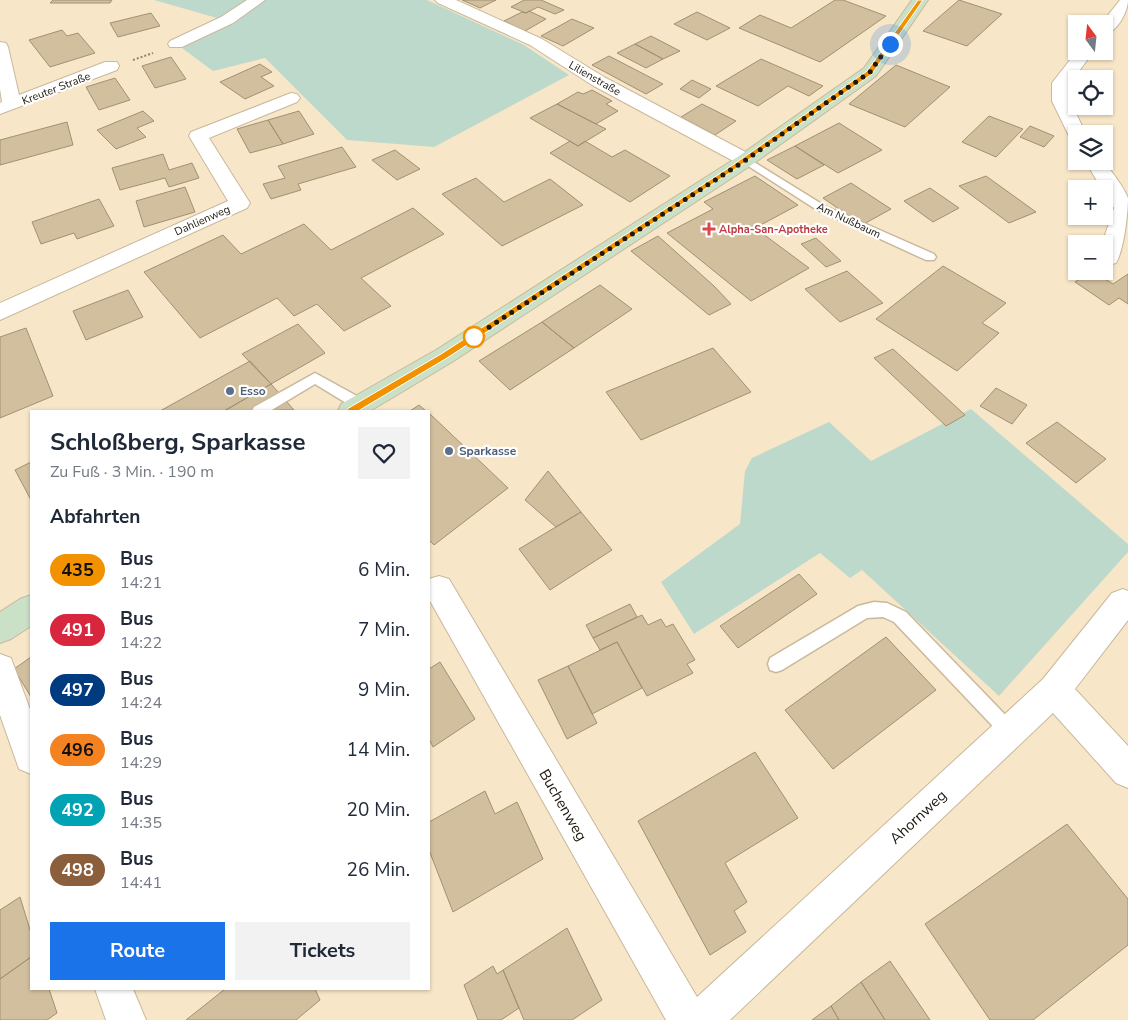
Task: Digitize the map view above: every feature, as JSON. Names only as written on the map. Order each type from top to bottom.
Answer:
[{"type":"main road","points":[[356,408],[444,356],[746,160],[870,72],[920,0]]},
{"type":"main road","points":[[0,629],[30,611]]},
{"type":"street","points":[[176,44],[227,20],[257,0]]},
{"type":"street","name":"Lilienstraße","points":[[443,0],[536,42],[598,81],[746,160]]},
{"type":"street","points":[[1113,19],[1128,0]]},
{"type":"street","points":[[0,47],[6,107]]},
{"type":"street","points":[[1073,125],[1061,101],[1061,83],[1079,60]]},
{"type":"street","name":"Kreuter Straße","points":[[6,107],[111,66]]},
{"type":"street","name":"Dahlienweg","points":[[0,312],[240,203],[198,136],[291,98]]},
{"type":"street","points":[[1100,170],[1124,208],[1113,242]]},
{"type":"street","name":"Buchenweg","points":[[439,589],[688,1020]]},
{"type":"street","name":"Ahornweg","points":[[701,1020],[1054,690],[1123,603]]},
{"type":"street","points":[[0,669],[30,754]]},
{"type":"street","points":[[1054,690],[1128,771]]},
{"type":"street","points":[[114,990],[126,1020]]},
{"type":"lane","name":"Am Nußbaum","points":[[746,160],[821,208],[930,257]]},
{"type":"lane","points":[[261,410],[315,378],[356,408]]},
{"type":"lane","points":[[776,664],[864,611],[876,608],[888,610],[900,617],[1010,732]]},
{"type":"path","points":[[111,66],[176,44]]},
{"type":"green space","points":[[154,0],[427,0],[524,45],[569,75],[434,147],[347,140],[265,58],[213,71],[182,48],[231,22]]},
{"type":"green space","points":[[971,409],[1128,544],[1128,552],[999,696],[862,570],[850,578],[820,553],[694,634],[661,582],[740,524],[745,471],[752,458],[829,422],[871,461]]},
{"type":"building","points":[[53,0],[112,0],[110,3],[50,3]]},
{"type":"building","points":[[462,0],[496,0],[480,8]]},
{"type":"building","points":[[524,0],[541,0],[564,10],[555,14],[538,7],[526,13],[511,7]]},
{"type":"building","points":[[835,0],[843,0],[886,16],[820,62],[739,28],[760,15],[791,28]]},
{"type":"building","points":[[959,0],[1002,14],[967,46],[923,31]]},
{"type":"building","points":[[529,11],[546,19],[525,31],[504,21],[522,12],[526,13]]},
{"type":"building","points":[[697,12],[730,28],[707,40],[674,24]]},
{"type":"building","points":[[151,13],[160,26],[118,37],[110,23]]},
{"type":"building","points":[[572,19],[594,28],[563,46],[541,36]]},
{"type":"building","points":[[62,30],[67,36],[78,33],[95,53],[50,67],[29,40]]},
{"type":"building","points":[[651,36],[680,51],[663,59],[635,44]]},
{"type":"building","points":[[635,44],[663,59],[646,68],[617,53]]},
{"type":"building","points":[[609,56],[663,84],[646,94],[592,65]]},
{"type":"building","points":[[171,57],[186,79],[155,88],[142,66]]},
{"type":"building","points":[[761,59],[823,86],[809,96],[788,86],[758,106],[716,86]]},
{"type":"building","points":[[260,64],[272,72],[261,77],[274,86],[245,99],[220,82]]},
{"type":"building","points":[[896,65],[950,87],[905,127],[849,104]]},
{"type":"building","points":[[115,78],[130,100],[99,110],[86,87]]},
{"type":"building","points":[[692,80],[711,89],[699,98],[680,89]]},
{"type":"building","points":[[592,90],[612,101],[606,104],[618,111],[596,124],[557,104],[578,92],[583,94]]},
{"type":"building","points":[[557,104],[606,129],[578,146],[530,118]]},
{"type":"building","points":[[702,104],[736,121],[715,135],[681,117]]},
{"type":"building","points":[[143,111],[154,121],[137,128],[146,137],[116,149],[97,130]]},
{"type":"building","points":[[299,111],[314,134],[283,144],[268,120]]},
{"type":"building","points":[[989,116],[1023,129],[996,157],[962,142]]},
{"type":"building","points":[[268,120],[283,144],[250,153],[237,129]]},
{"type":"building","points":[[67,122],[73,145],[0,165],[0,140]]},
{"type":"building","points":[[839,123],[882,150],[838,173],[795,146]]},
{"type":"building","points":[[1030,126],[1054,136],[1044,147],[1020,137]]},
{"type":"building","points":[[570,141],[578,146],[585,141],[612,157],[625,150],[670,176],[630,202],[550,153]]},
{"type":"building","points":[[795,146],[824,165],[797,179],[767,160]]},
{"type":"building","points":[[342,147],[356,167],[298,184],[301,190],[271,199],[263,184],[285,178],[278,166]]},
{"type":"building","points":[[395,150],[420,169],[397,180],[372,160]]},
{"type":"building","points":[[163,154],[169,170],[192,163],[199,178],[169,187],[165,178],[120,190],[112,168]]},
{"type":"building","points":[[755,176],[798,205],[755,228],[809,268],[751,301],[667,233],[713,209],[704,202]]},
{"type":"building","points":[[986,176],[1036,212],[1009,223],[959,186]]},
{"type":"building","points":[[476,178],[504,202],[550,179],[583,205],[502,246],[442,194]]},
{"type":"building","points":[[851,183],[891,209],[862,225],[823,198]]},
{"type":"building","points":[[185,187],[195,212],[144,227],[136,201]]},
{"type":"building","points":[[930,188],[959,208],[933,222],[904,201]]},
{"type":"building","points":[[99,199],[114,226],[77,239],[74,233],[41,244],[32,222]]},
{"type":"building","points":[[413,208],[444,234],[361,278],[391,306],[344,331],[317,304],[294,316],[277,298],[200,338],[144,272],[223,235],[241,254],[304,224],[331,250]]},
{"type":"building","points":[[658,236],[714,286],[731,304],[709,315],[631,251]]},
{"type":"building","points":[[816,238],[841,261],[826,267],[801,244]]},
{"type":"building","points":[[943,266],[1006,303],[982,323],[999,333],[957,371],[876,319]]},
{"type":"building","points":[[847,271],[883,303],[840,322],[805,289]]},
{"type":"building","points":[[1128,274],[1128,304],[1119,298],[1109,305],[1075,282],[1078,280],[1107,280],[1113,284]]},
{"type":"building","points":[[600,285],[632,309],[574,348],[542,322]]},
{"type":"building","points":[[128,290],[143,317],[86,340],[73,311]]},
{"type":"building","points":[[542,322],[574,348],[510,390],[479,361]]},
{"type":"building","points":[[298,324],[325,353],[271,384],[242,354]]},
{"type":"building","points":[[26,328],[53,396],[0,418],[0,337]]},
{"type":"building","points":[[713,348],[751,392],[641,440],[606,392]]},
{"type":"building","points":[[893,349],[965,415],[946,426],[874,358]]},
{"type":"building","points":[[250,361],[271,384],[226,410],[162,410]]},
{"type":"building","points":[[271,384],[294,410],[226,410]]},
{"type":"building","points":[[996,388],[1027,405],[1012,424],[980,406]]},
{"type":"building","points":[[419,405],[425,410],[412,410]]},
{"type":"building","name":"Sparkasse","points":[[430,414],[508,488],[434,545],[430,541]]},
{"type":"building","points":[[1057,422],[1106,459],[1076,483],[1026,443]]},
{"type":"building","points":[[30,462],[30,498],[15,470]]},
{"type":"building","points":[[548,471],[581,512],[556,527],[525,500]]},
{"type":"building","points":[[581,512],[612,550],[550,590],[519,549]]},
{"type":"building","points":[[799,574],[817,594],[738,648],[720,626]]},
{"type":"building","points":[[630,604],[637,617],[593,638],[586,625]]},
{"type":"building","points":[[642,615],[648,625],[661,619],[666,627],[673,624],[695,660],[687,664],[693,673],[647,696],[617,642],[600,650],[593,638]]},
{"type":"building","points":[[886,637],[936,690],[833,769],[785,710]]},
{"type":"building","points":[[617,642],[642,688],[592,714],[568,666]]},
{"type":"building","points":[[30,658],[30,695],[14,669]]},
{"type":"building","points":[[440,662],[475,719],[433,747],[430,741],[430,668]]},
{"type":"building","points":[[568,666],[597,723],[567,739],[538,680]]},
{"type":"building","points":[[755,752],[798,818],[725,863],[747,902],[734,911],[746,932],[710,955],[638,821]]},
{"type":"building","points":[[485,791],[495,814],[517,802],[543,859],[453,912],[430,853],[430,821]]},
{"type":"building","points":[[1067,824],[1128,899],[1128,945],[1033,1020],[990,1020],[925,924]]},
{"type":"building","points":[[20,897],[30,930],[30,958],[0,979],[0,910]]},
{"type":"building","points":[[567,928],[602,1000],[572,1020],[524,1020],[503,970]]},
{"type":"building","points":[[30,958],[30,990],[49,990],[57,1013],[47,1020],[0,1020],[0,979]]},
{"type":"building","points":[[890,961],[930,1020],[885,1020],[861,982]]},
{"type":"building","points":[[493,966],[497,974],[503,970],[519,1008],[501,1020],[478,1020],[464,985]]},
{"type":"building","points":[[861,982],[885,1020],[839,1020],[831,1006]]},
{"type":"building","points":[[224,990],[315,990],[320,1000],[296,1020],[186,1020]]},
{"type":"building","points":[[831,1006],[839,1020],[812,1020]]},
{"type":"bus line","name":"435","points":[[352,410],[444,356],[746,160],[870,72],[920,0]]},
{"type":"place","name":"Alpha-San-Apotheke","points":[[709,229]]},
{"type":"place","name":"Esso","points":[[230,391]]},
{"type":"place","name":"Sparkasse","points":[[449,451]]},
{"type":"route","points":[[474,337],[746,160],[870,72],[890,44]]}]
